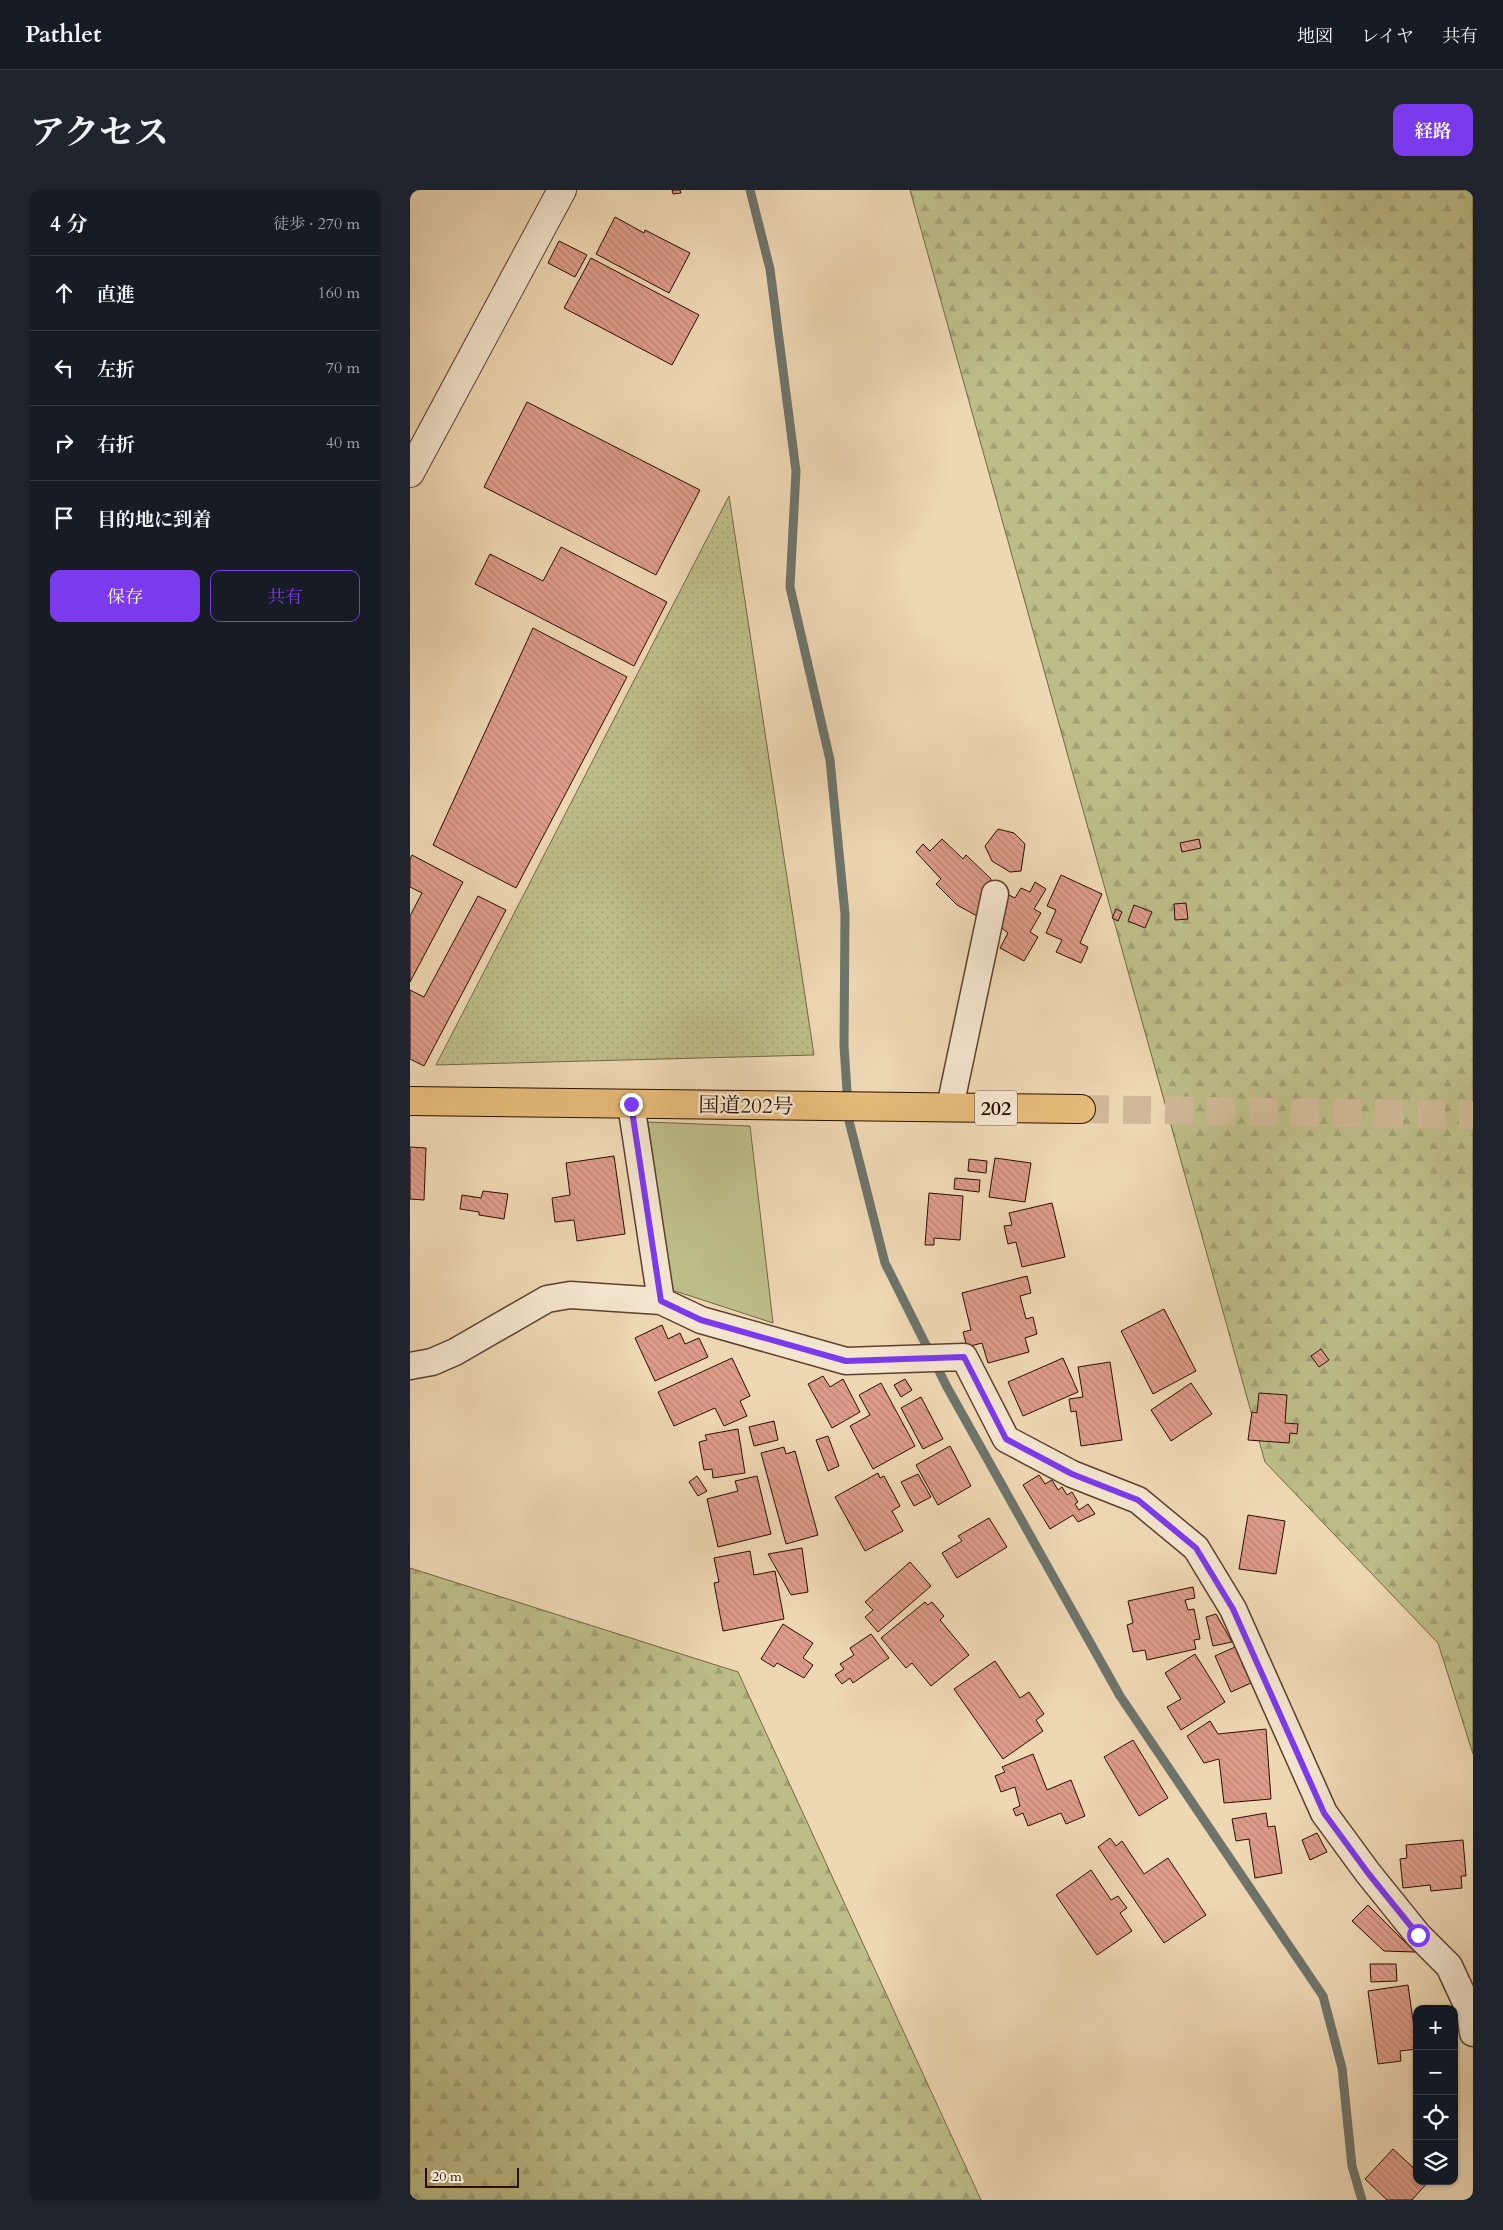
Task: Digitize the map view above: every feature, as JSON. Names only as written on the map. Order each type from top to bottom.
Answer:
[{"type":"highway","name":"国道202号","points":[[410,1101],[1081,1109]]},
{"type":"street","points":[[410,473],[562,190]]},
{"type":"street","points":[[950,1107],[995,894]]},
{"type":"street","points":[[631,1104],[661,1301]]},
{"type":"street","points":[[410,1366],[432,1362],[455,1352],[547,1299],[570,1294],[661,1301],[701,1320],[846,1361],[964,1357],[1006,1439],[1072,1474],[1138,1500],[1196,1548],[1233,1609],[1324,1813],[1368,1873],[1418,1935],[1449,1966],[1470,2011],[1473,2033]]},
{"type":"green space","points":[[910,190],[1473,190],[1473,1754],[1438,1643],[1265,1462]]},
{"type":"green space","points":[[729,496],[814,1055],[436,1065]]},
{"type":"green space","points":[[648,1122],[750,1126],[773,1323],[672,1290]]},
{"type":"green space","points":[[410,1568],[738,1672],[981,2200],[410,2200]]},
{"type":"building","points":[[672,190],[680,190],[681,193],[673,194]]},
{"type":"building","points":[[615,217],[644,233],[645,230],[690,253],[669,293],[596,254]]},
{"type":"building","points":[[559,241],[587,255],[575,277],[548,263]]},
{"type":"building","points":[[591,258],[699,315],[672,365],[564,308]]},
{"type":"building","points":[[527,402],[700,490],[656,575],[484,487]]},
{"type":"building","points":[[561,547],[667,602],[634,666],[475,584],[490,554],[543,581]]},
{"type":"building","points":[[533,628],[627,677],[516,888],[433,845]]},
{"type":"building","points":[[998,829],[1014,833],[1025,844],[1021,871],[1010,872],[992,861],[985,846]]},
{"type":"building","points":[[942,839],[963,859],[966,855],[991,879],[979,917],[957,905],[936,884],[941,879],[916,852],[923,844],[930,851]]},
{"type":"building","points":[[1199,839],[1201,848],[1182,852],[1180,843]]},
{"type":"building","points":[[412,855],[463,882],[410,982],[410,916],[422,893],[410,887],[410,859]]},
{"type":"building","points":[[1061,875],[1102,894],[1080,943],[1088,947],[1081,963],[1056,952],[1062,940],[1046,933],[1056,910],[1047,906]]},
{"type":"building","points":[[1035,882],[1046,889],[1034,909],[1041,913],[1030,932],[1038,937],[1024,961],[1000,948],[1008,933],[998,925],[1000,913],[1009,895],[1015,898],[1021,888],[1030,892]]},
{"type":"building","points":[[478,896],[506,910],[424,1066],[410,1059],[410,990],[424,997]]},
{"type":"building","points":[[1186,903],[1188,919],[1175,920],[1174,904]]},
{"type":"building","points":[[1134,905],[1152,912],[1145,928],[1128,921]]},
{"type":"building","points":[[1116,909],[1122,912],[1118,921],[1112,918]]},
{"type":"building","points":[[410,1147],[426,1148],[424,1200],[410,1199]]},
{"type":"building","points":[[614,1156],[625,1234],[577,1241],[574,1220],[555,1222],[552,1198],[570,1195],[566,1163]]},
{"type":"building","points":[[995,1158],[1031,1163],[1025,1202],[989,1197]]},
{"type":"building","points":[[969,1159],[987,1161],[986,1173],[968,1171]]},
{"type":"building","points":[[955,1178],[980,1180],[979,1192],[954,1189]]},
{"type":"building","points":[[483,1191],[508,1194],[504,1219],[479,1215],[479,1212],[460,1209],[462,1195],[481,1198]]},
{"type":"building","points":[[929,1193],[963,1196],[960,1240],[934,1238],[934,1245],[925,1245]]},
{"type":"building","points":[[1052,1203],[1065,1257],[1022,1267],[1016,1242],[1008,1244],[1004,1226],[1012,1225],[1009,1213]]},
{"type":"building","points":[[1027,1276],[1031,1293],[1020,1296],[1026,1319],[1033,1317],[1037,1334],[1025,1338],[1029,1352],[988,1363],[982,1343],[967,1347],[963,1332],[971,1330],[962,1293]]},
{"type":"building","points":[[1164,1309],[1196,1371],[1153,1394],[1121,1331]]},
{"type":"building","points":[[662,1325],[668,1339],[680,1333],[685,1344],[699,1338],[708,1357],[655,1381],[635,1338]]},
{"type":"building","points":[[1321,1349],[1329,1360],[1319,1367],[1311,1356]]},
{"type":"building","points":[[732,1358],[750,1396],[740,1401],[747,1416],[724,1426],[715,1408],[674,1426],[658,1392]]},
{"type":"building","points":[[1063,1358],[1078,1392],[1023,1416],[1008,1382]]},
{"type":"building","points":[[1110,1362],[1122,1440],[1081,1446],[1076,1411],[1071,1412],[1069,1399],[1083,1397],[1078,1367]]},
{"type":"building","points":[[823,1376],[830,1387],[843,1379],[860,1412],[832,1428],[808,1384]]},
{"type":"building","points":[[905,1379],[912,1390],[901,1397],[894,1385]]},
{"type":"building","points":[[881,1383],[915,1446],[873,1469],[850,1426],[870,1415],[859,1395]]},
{"type":"building","points":[[1191,1383],[1212,1414],[1171,1441],[1151,1410]]},
{"type":"building","points":[[1259,1393],[1287,1395],[1285,1423],[1298,1424],[1297,1434],[1290,1433],[1289,1443],[1248,1440],[1252,1412],[1257,1413]]},
{"type":"building","points":[[921,1397],[943,1439],[923,1449],[901,1408]]},
{"type":"building","points":[[774,1421],[778,1440],[754,1446],[749,1427]]},
{"type":"building","points":[[738,1429],[745,1473],[713,1478],[712,1469],[704,1470],[699,1442],[707,1440],[705,1435]]},
{"type":"building","points":[[828,1436],[839,1466],[828,1471],[816,1440]]},
{"type":"building","points":[[950,1446],[971,1486],[938,1505],[916,1465]]},
{"type":"building","points":[[784,1447],[786,1454],[795,1451],[818,1535],[786,1544],[761,1453]]},
{"type":"building","points":[[878,1473],[880,1478],[884,1476],[900,1506],[892,1511],[903,1531],[865,1551],[835,1497]]},
{"type":"building","points":[[918,1474],[931,1497],[914,1506],[901,1482]]},
{"type":"building","points":[[1039,1475],[1045,1484],[1052,1480],[1058,1490],[1062,1487],[1067,1495],[1072,1492],[1078,1502],[1075,1504],[1079,1510],[1088,1504],[1095,1514],[1078,1522],[1073,1515],[1050,1529],[1023,1485]]},
{"type":"building","points":[[697,1476],[707,1491],[698,1496],[689,1482]]},
{"type":"building","points":[[757,1476],[771,1534],[718,1547],[707,1499],[738,1491],[735,1481]]},
{"type":"building","points":[[1248,1515],[1285,1521],[1276,1574],[1239,1569]]},
{"type":"building","points":[[989,1518],[1007,1547],[957,1578],[942,1553],[962,1541],[958,1536]]},
{"type":"building","points":[[802,1548],[808,1592],[791,1595],[768,1554]]},
{"type":"building","points":[[750,1551],[754,1575],[775,1571],[784,1619],[723,1631],[714,1583],[719,1582],[714,1558]]},
{"type":"building","points":[[910,1562],[931,1586],[878,1632],[865,1617],[873,1610],[865,1602]]},
{"type":"building","points":[[1193,1587],[1195,1598],[1185,1600],[1188,1610],[1194,1609],[1200,1639],[1194,1640],[1196,1649],[1147,1660],[1145,1650],[1133,1652],[1127,1625],[1133,1623],[1128,1601]]},
{"type":"building","points":[[925,1602],[928,1605],[932,1602],[944,1616],[940,1620],[969,1655],[931,1686],[912,1663],[906,1668],[881,1638]]},
{"type":"building","points":[[1216,1614],[1232,1642],[1213,1646],[1206,1617]]},
{"type":"building","points":[[783,1624],[813,1643],[803,1658],[813,1665],[804,1678],[777,1663],[774,1667],[761,1659]]},
{"type":"building","points":[[871,1634],[889,1658],[853,1683],[850,1678],[842,1684],[835,1675],[844,1669],[840,1664],[854,1655],[850,1648]]},
{"type":"building","points":[[1235,1647],[1251,1683],[1231,1692],[1215,1656]]},
{"type":"building","points":[[1195,1654],[1225,1702],[1181,1730],[1167,1707],[1181,1699],[1165,1673]]},
{"type":"building","points":[[995,1661],[1020,1698],[1029,1692],[1044,1714],[1036,1720],[1043,1731],[1003,1759],[954,1689]]},
{"type":"building","points":[[1210,1721],[1218,1734],[1266,1729],[1271,1799],[1224,1803],[1219,1759],[1204,1763],[1187,1736]]},
{"type":"building","points":[[1133,1740],[1168,1798],[1139,1816],[1104,1757]]},
{"type":"building","points":[[1033,1754],[1047,1790],[1071,1780],[1085,1816],[1066,1824],[1061,1813],[1028,1826],[1023,1813],[1016,1816],[1013,1809],[1020,1806],[1015,1787],[1001,1792],[995,1776],[1005,1772],[1002,1767]]},
{"type":"building","points":[[1266,1813],[1268,1827],[1275,1826],[1282,1873],[1255,1878],[1249,1839],[1236,1841],[1232,1819]]},
{"type":"building","points":[[1317,1833],[1327,1852],[1310,1860],[1302,1840]]},
{"type":"building","points":[[1110,1838],[1116,1846],[1122,1841],[1144,1874],[1168,1858],[1206,1915],[1164,1943],[1098,1847]]},
{"type":"building","points":[[1463,1840],[1466,1876],[1461,1876],[1462,1888],[1431,1891],[1430,1885],[1403,1888],[1400,1859],[1407,1858],[1406,1845]]},
{"type":"building","points":[[1091,1870],[1111,1900],[1118,1896],[1127,1908],[1120,1913],[1132,1931],[1097,1955],[1056,1895]]},
{"type":"building","points":[[1368,1905],[1415,1952],[1384,1951],[1352,1921]]},
{"type":"building","points":[[1370,1964],[1396,1964],[1397,1981],[1371,1982]]},
{"type":"building","points":[[1408,1985],[1413,2021],[1413,2049],[1400,2051],[1401,2061],[1378,2064],[1368,1991]]},
{"type":"building","points":[[1393,2149],[1413,2167],[1413,2185],[1425,2185],[1412,2200],[1387,2200],[1365,2179]]},
{"type":"waterway","points":[[750,190],[770,269],[796,471],[790,587],[830,760],[845,914],[844,1046],[849,1121],[885,1263],[947,1387],[1120,1696],[1323,1996],[1342,2068],[1352,2166],[1362,2200]]},
{"type":"tunnel","points":[[1081,1109],[1473,1115]]},
{"type":"route","points":[[631,1104],[661,1301],[701,1320],[846,1361],[964,1357],[1006,1439],[1072,1474],[1138,1500],[1196,1548],[1233,1609],[1265,1677],[1324,1813],[1368,1873],[1418,1935]]}]
